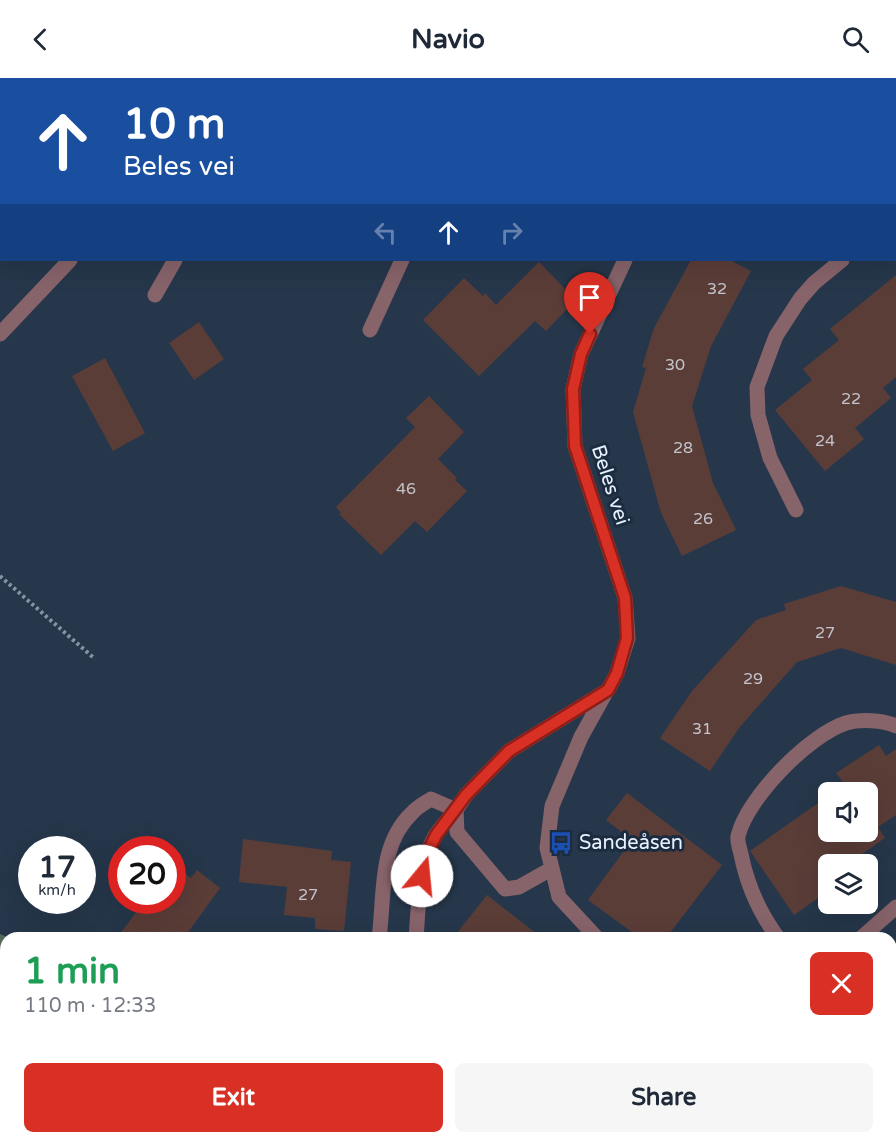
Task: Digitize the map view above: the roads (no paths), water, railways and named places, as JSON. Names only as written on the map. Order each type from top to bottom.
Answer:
[{"type":"street","points":[[0,334],[69,261]]},
{"type":"street","points":[[155,295],[174,261]]},
{"type":"street","points":[[370,330],[402,261]]},
{"type":"street","name":"Beles vei","points":[[591,932],[559,897],[547,848],[552,806],[581,737],[617,673],[627,638],[625,598],[575,446],[573,389],[581,354],[625,261]]},
{"type":"street","points":[[796,510],[770,458],[758,415],[757,387],[776,336],[800,299],[814,282],[841,261]]},
{"type":"street","points":[[417,932],[426,856],[436,835],[466,795],[509,751],[608,690]]},
{"type":"street","points":[[774,932],[753,896],[745,874],[738,838],[748,810],[768,783],[816,739],[846,723],[866,721],[896,726]]},
{"type":"street","points":[[381,932],[385,865],[392,841],[411,813],[431,799],[456,810]]},
{"type":"street","points":[[456,810],[457,832],[505,889],[519,887],[551,869]]},
{"type":"street","points":[[868,932],[896,907]]},
{"type":"place","name":"Sandeåsen","points":[[561,843]]}]
